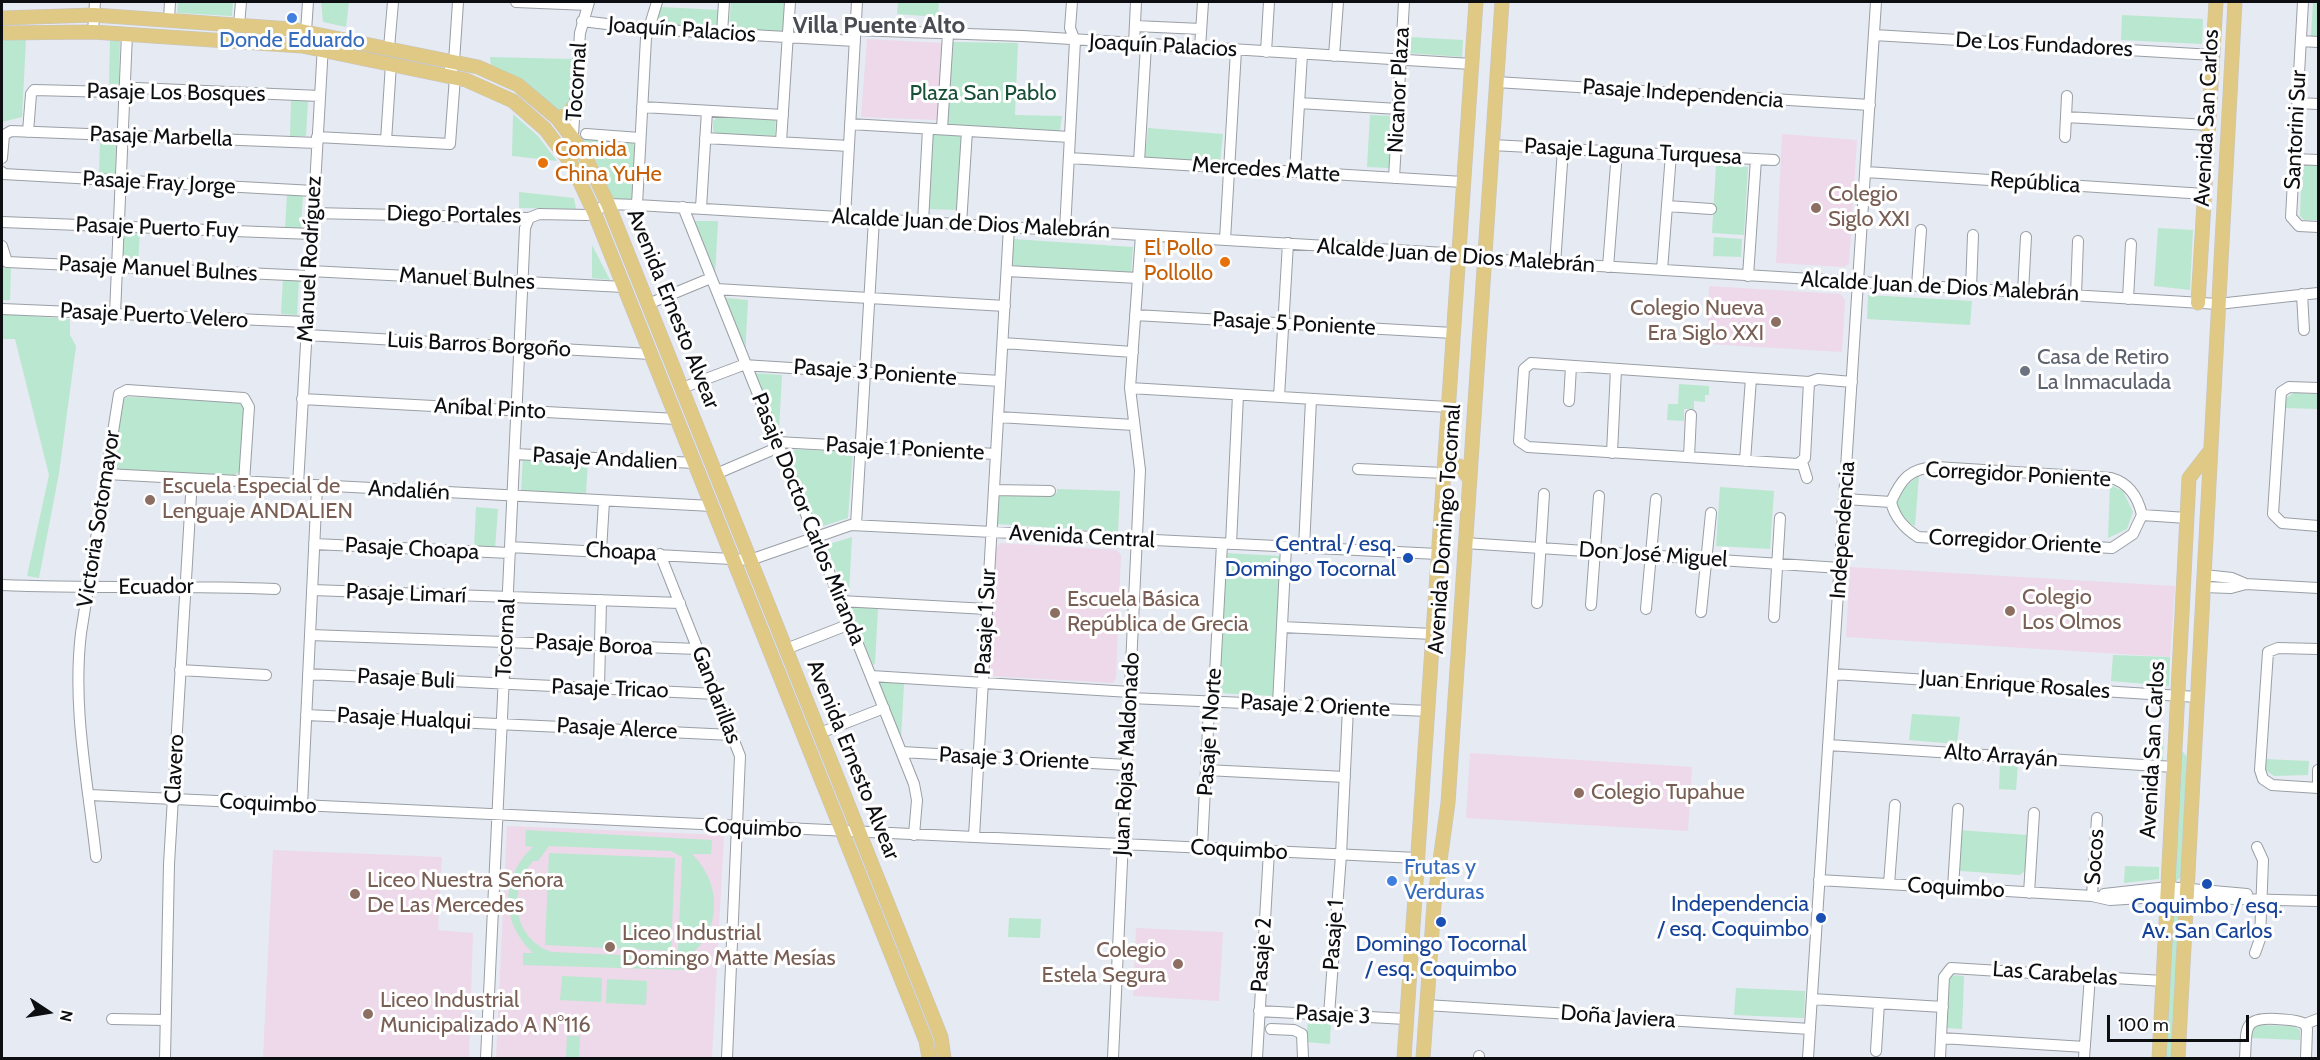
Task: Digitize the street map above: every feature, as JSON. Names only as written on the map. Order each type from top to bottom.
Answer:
[{"type":"main road","name":"Avenida Domingo Tocornal","points":[[1404,1055],[1476,2]]},
{"type":"main road","name":"Avenida Domingo Tocornal","points":[[1423,1056],[1434,904],[1446,819],[1502,2]]},
{"type":"main road","name":"Avenida San Carlos","points":[[2198,303],[2205,239],[2205,194],[2216,2]]},
{"type":"main road","name":"Avenida San Carlos","points":[[2178,1059],[2235,2]]},
{"type":"main road","name":"Avenida Ernesto Alvear","points":[[2,18],[95,8],[169,20],[323,34],[454,62],[504,78],[531,94],[580,136],[941,1037],[944,1059]]},
{"type":"main road","name":"Avenida Ernesto Alvear","points":[[2,33],[93,32],[322,50],[455,78],[489,88],[524,109],[550,134],[571,163],[594,212],[926,1041],[929,1059]]},
{"type":"main road","points":[[557,118],[567,115],[575,105]]},
{"type":"main road","name":"Avenida San Carlos","points":[[2205,239],[2216,245],[2222,237]]},
{"type":"main road","points":[[2205,239],[2220,265]]},
{"type":"main road","name":"Avenida San Carlos","points":[[2158,1059],[2189,478],[2210,452]]},
{"type":"main road","points":[[1443,473],[1459,466],[1469,478]]},
{"type":"main road","points":[[1434,618],[1447,624],[1460,620]]},
{"type":"main road","points":[[926,1041],[935,1041],[941,1037]]},
{"type":"main road","points":[[1404,1055],[1423,1056]]},
{"type":"street","points":[[169,20],[170,2]]},
{"type":"street","points":[[239,25],[241,2]]},
{"type":"street","points":[[306,31],[308,2]]},
{"type":"street","points":[[389,48],[393,2]]},
{"type":"street","points":[[455,78],[450,68],[454,62],[458,2]]},
{"type":"street","name":"Joaquín Palacios","points":[[516,2],[588,3]]},
{"type":"street","points":[[637,204],[648,29],[657,2]]},
{"type":"street","points":[[722,33],[724,2]]},
{"type":"street","points":[[781,142],[790,2]]},
{"type":"street","points":[[845,217],[857,2]]},
{"type":"street","points":[[1065,230],[1075,41],[1070,28],[1072,2]]},
{"type":"street","points":[[1134,44],[1136,2]]},
{"type":"street","points":[[1200,48],[1203,2]]},
{"type":"street","points":[[1266,52],[1269,2]]},
{"type":"street","points":[[1334,56],[1338,2]]},
{"type":"street","name":"Nicanor Plaza","points":[[1394,178],[1404,2]]},
{"type":"street","name":"Independencia","points":[[1808,1059],[1845,499],[1849,384],[1859,283],[1876,2]]},
{"type":"street","name":"Santorini Sur","points":[[2303,2],[2291,214],[2294,222],[2299,226],[2319,227]]},
{"type":"street","name":"Tocornal","points":[[571,163],[580,136],[575,105],[582,21],[588,3]]},
{"type":"street","points":[[93,32],[95,8]]},
{"type":"street","name":"Joaquín Palacios","points":[[582,21],[648,29],[788,37],[948,34],[1471,64]]},
{"type":"street","points":[[1135,26],[1202,29]]},
{"type":"street","points":[[115,314],[127,34]]},
{"type":"street","name":"Manuel Rodríguez","points":[[298,485],[323,34]]},
{"type":"street","points":[[942,129],[948,34]]},
{"type":"street","name":"De Los Fundadores","points":[[1874,35],[2213,55]]},
{"type":"street","points":[[2301,41],[2319,42]]},
{"type":"street","points":[[1139,162],[1146,45]]},
{"type":"street","points":[[1225,240],[1236,50]]},
{"type":"street","points":[[1295,172],[1302,54]]},
{"type":"street","points":[[386,141],[391,64]]},
{"type":"street","name":"Pasaje Marbella","points":[[2,158],[5,133],[28,132],[450,144],[455,78]]},
{"type":"street","name":"Pasaje Independencia","points":[[1497,82],[1870,105]]},
{"type":"street","name":"Pasaje Los Bosques","points":[[28,132],[32,90],[112,92],[136,88],[320,96]]},
{"type":"street","points":[[2066,137],[2067,96]]},
{"type":"street","points":[[1299,103],[1398,109]]},
{"type":"street","points":[[2298,103],[2319,104]]},
{"type":"street","points":[[642,107],[783,115]]},
{"type":"street","points":[[701,208],[707,111]]},
{"type":"street","points":[[2066,117],[2209,125]]},
{"type":"street","points":[[850,124],[1070,136]]},
{"type":"street","points":[[923,222],[928,129]]},
{"type":"street","points":[[961,224],[967,131]]},
{"type":"street","points":[[580,136],[640,138]]},
{"type":"street","points":[[705,138],[849,146]]},
{"type":"street","name":"Pasaje Laguna Turquesa","points":[[1492,145],[1774,160]]},
{"type":"street","points":[[1556,264],[1563,149]]},
{"type":"street","points":[[1608,267],[1617,152]]},
{"type":"street","points":[[1662,270],[1671,154]]},
{"type":"street","name":"Mercedes Matte","points":[[1069,158],[1463,182]]},
{"type":"street","points":[[1748,276],[1756,159]]},
{"type":"street","points":[[2294,159],[2319,160]]},
{"type":"street","name":"República","points":[[1866,172],[2205,194]]},
{"type":"street","name":"Pasaje Fray Jorge","points":[[2,173],[314,191]]},
{"type":"street","name":"Alcalde Juan de Dios Malebrán","points":[[594,212],[608,204],[637,204],[1288,243],[1459,254],[1485,259],[1556,264],[2218,304],[2319,293]]},
{"type":"street","points":[[1667,206],[1711,209]]},
{"type":"street","name":"Pasaje Doctor Carlos Miranda","points":[[683,207],[916,790],[914,835]]},
{"type":"street","name":"Diego Portales","points":[[313,213],[530,218],[538,214],[582,215],[594,212]]},
{"type":"street","name":"Tocornal","points":[[486,1059],[525,228],[530,218]]},
{"type":"street","points":[[856,525],[874,219]]},
{"type":"street","name":"Pasaje Puerto Fuy","points":[[2,222],[312,234]]},
{"type":"street","name":"Pasaje 1 Sur","points":[[974,837],[1009,227]]},
{"type":"street","points":[[1917,286],[1921,231]]},
{"type":"street","name":"Juan Rojas Maldonado","points":[[1113,1059],[1140,461],[1131,388],[1141,235]]},
{"type":"street","points":[[1971,289],[1973,235]]},
{"type":"street","points":[[2023,292],[2026,237]]},
{"type":"street","points":[[2076,296],[2078,241]]},
{"type":"street","points":[[1279,397],[1288,243]]},
{"type":"street","points":[[2128,298],[2131,244]]},
{"type":"street","name":"Pasaje Manuel Bulnes","points":[[2,246],[7,262],[310,274]]},
{"type":"street","points":[[1007,271],[1138,278]]},
{"type":"street","name":"Manuel Bulnes","points":[[310,274],[624,287]]},
{"type":"street","points":[[648,304],[711,278]]},
{"type":"street","points":[[716,289],[1005,306]]},
{"type":"street","points":[[2302,294],[2304,330]]},
{"type":"street","name":"Pasaje Puerto Velero","points":[[2,309],[307,322]]},
{"type":"street","name":"Pasaje 5 Poniente","points":[[1136,315],[1453,333]]},
{"type":"street","name":"Luis Barros Borgoño","points":[[306,335],[651,354]]},
{"type":"street","points":[[1003,343],[1133,351]]},
{"type":"street","points":[[1809,382],[1805,458],[1796,464],[1527,447],[1520,443],[1525,367],[1533,363],[1809,382],[1815,385],[1849,384]]},
{"type":"street","name":"Pasaje 3 Poniente","points":[[682,388],[733,367],[746,365],[1000,381]]},
{"type":"street","points":[[1569,401],[1571,366]]},
{"type":"street","points":[[1612,453],[1616,369]]},
{"type":"street","points":[[1745,461],[1751,378]]},
{"type":"street","points":[[2319,388],[2289,387],[2281,392],[2273,514],[2276,520],[2282,523],[2319,526]]},
{"type":"street","points":[[1131,388],[1448,407]]},
{"type":"street","name":"Victoria Sotomayor","points":[[96,857],[78,671],[88,588],[117,398],[121,392],[127,390],[239,396],[246,399],[249,407],[244,482]]},
{"type":"street","name":"Pasaje 1 Norte","points":[[1202,848],[1211,701],[1238,394]]},
{"type":"street","name":"Aníbal Pinto","points":[[302,399],[677,419]]},
{"type":"street","points":[[1304,548],[1311,399]]},
{"type":"street","points":[[1689,457],[1691,415]]},
{"type":"street","points":[[998,417],[1134,425]]},
{"type":"street","name":"Pasaje 1 Poniente","points":[[716,474],[778,445],[996,454]]},
{"type":"street","name":"Pasaje Andalien","points":[[514,454],[695,464]]},
{"type":"street","points":[[1802,462],[1806,478]]},
{"type":"street","name":"Corregidor Poniente","points":[[1890,502],[1906,476],[1918,468],[1936,467],[2120,480],[2132,491],[2142,515]]},
{"type":"street","points":[[1358,469],[1443,473]]},
{"type":"street","name":"Andalién","points":[[106,474],[712,506]]},
{"type":"street","name":"Clavero","points":[[165,1059],[167,897],[192,479]]},
{"type":"street","points":[[302,806],[316,486]]},
{"type":"street","points":[[994,490],[1050,491]]},
{"type":"street","points":[[1537,603],[1544,494]]},
{"type":"street","points":[[1591,605],[1599,496]]},
{"type":"street","points":[[1646,609],[1656,499]]},
{"type":"street","points":[[1845,499],[1890,502]]},
{"type":"street","points":[[601,551],[604,501]]},
{"type":"street","name":"Corregidor Oriente","points":[[1890,502],[1903,526],[1918,537],[2102,549],[2112,548],[2126,541],[2139,525],[2142,515]]},
{"type":"street","points":[[1701,612],[1711,513]]},
{"type":"street","points":[[2142,515],[2187,518]]},
{"type":"street","points":[[1774,617],[1780,518]]},
{"type":"street","name":"Avenida Central","points":[[733,558],[750,560],[842,526],[856,525],[1438,554]]},
{"type":"street","name":"Don José Miguel","points":[[1465,543],[1840,568]]},
{"type":"street","name":"Pasaje Choapa","points":[[314,544],[510,550]]},
{"type":"street","points":[[1278,704],[1286,547]]},
{"type":"street","name":"Choapa","points":[[510,550],[601,551],[733,558]]},
{"type":"street","name":"Gandarillas","points":[[660,554],[716,693],[740,762],[727,1059]]},
{"type":"street","points":[[2203,581],[2231,588],[2246,584],[2319,588]]},
{"type":"street","name":"Ecuador","points":[[2,585],[88,588],[186,585],[275,589]]},
{"type":"street","name":"Pasaje Limarí","points":[[312,590],[680,603]]},
{"type":"street","points":[[599,688],[602,600]]},
{"type":"street","points":[[841,601],[987,609]]},
{"type":"street","points":[[786,649],[850,624]]},
{"type":"street","points":[[1282,627],[1433,634]]},
{"type":"street","name":"Pasaje Boroa","points":[[310,635],[698,649]]},
{"type":"street","points":[[2319,649],[2278,648],[2269,650],[2266,658],[2259,770],[2265,782],[2272,785],[2318,788],[2319,770]]},
{"type":"street","points":[[180,669],[266,675]]},
{"type":"street","name":"Pasaje Buli","points":[[308,674],[503,684]]},
{"type":"street","name":"Juan Enrique Rosales","points":[[1833,674],[2197,697]]},
{"type":"street","name":"Pasaje 2 Oriente","points":[[871,676],[1211,701],[1428,711]]},
{"type":"street","name":"Pasaje Tricao","points":[[503,684],[716,693]]},
{"type":"street","points":[[820,733],[884,708]]},
{"type":"street","name":"Pasaje 1","points":[[1329,1015],[1341,855],[1348,708]]},
{"type":"street","name":"Pasaje Hualqui","points":[[306,715],[501,724]]},
{"type":"street","name":"Pasaje Alerce","points":[[501,724],[732,735]]},
{"type":"street","name":"Alto Arrayán","points":[[1828,745],[2174,767]]},
{"type":"street","name":"Pasaje 3 Oriente","points":[[902,752],[1127,765]]},
{"type":"street","points":[[1206,770],[1345,777]]},
{"type":"street","name":"Coquimbo","points":[[90,795],[1418,858]]},
{"type":"street","points":[[1889,884],[1895,805]]},
{"type":"street","points":[[1953,888],[1958,809]]},
{"type":"street","points":[[2029,893],[2034,813]]},
{"type":"street","name":"Socos","points":[[2092,896],[2097,818]]},
{"type":"street","points":[[2255,953],[2260,939],[2263,857],[2257,847]]},
{"type":"street","name":"Pasaje 2","points":[[1257,1059],[1269,851]]},
{"type":"street","name":"Coquimbo","points":[[1820,880],[2092,896],[2116,900],[2167,892],[2319,901]]},
{"type":"street","name":"Las Carabelas","points":[[1943,1007],[1944,977],[1948,970],[1958,968],[2163,981]]},
{"type":"street","points":[[2084,1059],[2090,976]]},
{"type":"street","points":[[1812,999],[1943,1007],[1940,1059]]},
{"type":"street","points":[[1876,1051],[1879,1003]]},
{"type":"street","name":"Doña Javiera","points":[[1426,1005],[1810,1029]]},
{"type":"street","name":"Pasaje 3","points":[[1259,1011],[1406,1019]]},
{"type":"street","points":[[2245,1059],[2247,1029],[2250,1023],[2259,1018],[2297,1021],[2305,1024],[2319,1019]]},
{"type":"street","points":[[112,1019],[165,1020]]},
{"type":"street","points":[[2305,1024],[2307,1029],[2306,1059]]},
{"type":"street","points":[[1270,1029],[1297,1031],[1302,1034],[1303,1059]]},
{"type":"street","points":[[1941,1038],[2085,1047]]},
{"type":"shaded area","points":[[867,39],[942,43],[938,120],[861,117]]},
{"type":"shaded area","name":"Colegio Siglo XXI","points":[[1782,134],[1857,140],[1849,264],[1844,267],[1776,263]]},
{"type":"shaded area","name":"Colegio Nueva Era Siglo XXI","points":[[1709,286],[1840,294],[1845,300],[1842,352],[1707,344]]},
{"type":"shaded area","name":"Escuela Básica República de Grecia","points":[[1000,543],[1117,550],[1121,555],[1116,678],[1113,683],[991,676],[988,670],[996,548]]},
{"type":"shaded area","name":"Colegio Los Olmos","points":[[1850,567],[2175,586],[2170,657],[1846,637]]},
{"type":"shaded area","name":"Colegio Tupahue","points":[[1470,753],[1692,767],[1688,831],[1466,818]]},
{"type":"shaded area","name":"Liceo Industrial Domingo Matte Mesías","points":[[507,826],[724,835],[712,1058],[496,1058]]},
{"type":"shaded area","points":[[273,850],[442,857],[438,930],[473,933],[469,1058],[263,1058]]},
{"type":"shaded area","name":"Colegio Estela Segura","points":[[1136,928],[1223,932],[1219,1001],[1133,996]]},
{"type":"green space","points":[[178,2],[233,2],[232,16],[177,13]]},
{"type":"green space","points":[[321,2],[349,2],[346,27],[323,22]]},
{"type":"green space","points":[[731,2],[784,2],[783,33],[729,29]]},
{"type":"green space","points":[[898,2],[939,2],[938,17],[897,14]]},
{"type":"green space","points":[[2313,2],[2318,2],[2318,38],[2311,38]]},
{"type":"green space","points":[[661,7],[719,10],[717,28],[656,23]]},
{"type":"green space","points":[[2122,15],[2203,19],[2202,44],[2121,40]]},
{"type":"green space","points":[[1409,37],[1463,40],[1462,57],[1408,53]]},
{"type":"green space","points":[[26,39],[22,117],[2,122],[3,40]]},
{"type":"green space","points":[[110,40],[120,40],[119,84],[109,84]]},
{"type":"green space","name":"Plaza San Pablo","points":[[953,42],[1018,43],[1015,115],[1062,116],[1060,131],[963,128],[959,210],[925,209],[929,133],[947,134]]},
{"type":"green space","points":[[490,57],[573,59],[569,103],[558,111],[491,68]]},
{"type":"green space","points":[[291,100],[308,100],[306,136],[290,136]]},
{"type":"green space","points":[[513,114],[538,136],[557,161],[512,156]]},
{"type":"green space","points":[[1370,115],[1392,116],[1389,168],[1367,167]]},
{"type":"green space","points":[[718,117],[776,118],[775,136],[717,134],[713,131],[713,121]]},
{"type":"green space","points":[[1148,128],[1223,134],[1220,162],[1145,157]]},
{"type":"green space","points":[[100,138],[117,139],[115,175],[99,174]]},
{"type":"green space","points":[[583,139],[632,143],[635,146],[632,201],[613,200],[601,171]]},
{"type":"green space","points":[[1716,165],[1748,167],[1744,235],[1712,233]]},
{"type":"green space","points":[[2318,165],[2318,220],[2304,220],[2300,216],[2302,166]]},
{"type":"green space","points":[[519,192],[574,198],[576,209],[519,208]]},
{"type":"green space","points":[[287,193],[303,194],[301,230],[285,229]]},
{"type":"green space","points":[[694,221],[718,221],[715,277]]},
{"type":"green space","points":[[124,228],[140,229],[138,265],[122,264]]},
{"type":"green space","points":[[2158,228],[2193,230],[2190,290],[2154,286]]},
{"type":"green space","points":[[1714,237],[1742,239],[1741,257],[1713,256]]},
{"type":"green space","points":[[1013,239],[1133,247],[1131,275],[1011,268]]},
{"type":"green space","points":[[592,245],[610,280],[592,278]]},
{"type":"green space","points":[[2,264],[11,265],[10,300],[2,300]]},
{"type":"green space","points":[[283,278],[299,279],[297,315],[281,314]]},
{"type":"green space","points":[[1868,295],[1972,301],[1970,325],[1867,319]]},
{"type":"green space","points":[[718,297],[748,300],[745,356]]},
{"type":"green space","points":[[2,314],[70,319],[70,335],[76,346],[59,473],[39,578],[27,576],[49,475],[15,339],[2,339]]},
{"type":"green space","points":[[753,373],[782,375],[779,431],[777,431]]},
{"type":"green space","points":[[1679,384],[1709,386],[1709,395],[1705,395],[1705,402],[1694,401],[1694,409],[1684,409],[1684,421],[1667,420],[1668,404],[1678,404]]},
{"type":"green space","points":[[2294,393],[2318,394],[2318,409],[2283,408],[2284,399]]},
{"type":"green space","points":[[126,397],[237,400],[244,409],[241,471],[234,475],[118,470],[114,465],[121,402]]},
{"type":"green space","points":[[785,449],[853,452],[848,518],[817,528]]},
{"type":"green space","points":[[523,457],[588,460],[586,494],[521,491]]},
{"type":"green space","points":[[1919,475],[1915,526],[1905,521],[1896,506],[1904,488]]},
{"type":"green space","points":[[2110,485],[2123,491],[2133,512],[2127,529],[2108,538]]},
{"type":"green space","points":[[1720,487],[1774,491],[1770,549],[1716,546]]},
{"type":"green space","points":[[1057,489],[1120,491],[1118,532],[996,524],[998,494],[1057,493]]},
{"type":"green space","points":[[476,507],[498,509],[495,549],[474,548]]},
{"type":"green space","points":[[852,537],[849,593],[846,593],[826,545]]},
{"type":"green space","points":[[1225,553],[1282,556],[1274,696],[1217,693]]},
{"type":"green space","points":[[849,606],[878,608],[875,664],[873,665]]},
{"type":"green space","points":[[2113,655],[2170,657],[2169,686],[2111,681]]},
{"type":"green space","points":[[874,680],[904,683],[901,739]]},
{"type":"green space","points":[[1912,714],[1960,717],[1957,744],[1909,740]]},
{"type":"green space","points":[[2148,730],[2164,731],[2163,760],[2145,758]]},
{"type":"green space","points":[[2183,752],[2187,757],[2181,877],[2175,882],[2172,879],[2181,753]]},
{"type":"green space","points":[[2264,759],[2309,761],[2308,775],[2274,776],[2263,768]]},
{"type":"green space","points":[[2000,763],[2018,764],[2016,790],[1999,789]]},
{"type":"green space","points":[[526,830],[712,840],[711,854],[692,854],[700,863],[711,884],[714,906],[710,929],[687,961],[684,970],[523,965],[523,953],[533,953],[514,928],[508,900],[514,872],[533,847],[525,846]],"holes":[[[549,846],[671,851],[682,857],[678,950],[665,957],[552,952],[539,946],[522,925],[517,899],[520,885],[533,861],[538,861]]]},
{"type":"green space","points":[[1959,830],[2027,835],[2025,871],[2020,875],[1961,871],[1957,867]]},
{"type":"green space","points":[[549,853],[675,858],[671,951],[545,945]]},
{"type":"green space","points":[[2125,866],[2159,867],[2159,879],[2124,883]]},
{"type":"green space","points":[[2176,905],[2181,906],[2174,1058],[2165,1058],[2173,910]]},
{"type":"green space","points":[[1009,918],[1041,919],[1040,938],[1008,937]]},
{"type":"green space","points":[[1950,975],[1964,976],[1962,1029],[1947,1028]]},
{"type":"green space","points":[[562,976],[602,978],[601,1002],[560,1000]]},
{"type":"green space","points":[[607,979],[647,981],[646,1005],[606,1003]]},
{"type":"green space","points":[[1736,988],[1805,991],[1804,1018],[1734,1015]]},
{"type":"green space","points":[[1308,1019],[1331,1021],[1330,1044],[1306,1042]]},
{"type":"green space","points":[[2259,1025],[2293,1026],[2300,1030],[2300,1040],[2250,1038],[2254,1027]]},
{"type":"green space","points":[[567,1036],[580,1036],[579,1058],[566,1058]]},
{"type":"place","name":"Donde Eduardo","points":[[292,18]]},
{"type":"place","name":"Comida China YuHe","points":[[543,163]]},
{"type":"place","name":"Colegio Siglo XXI","points":[[1816,208]]},
{"type":"place","name":"El Pollo Pollollo","points":[[1225,262]]},
{"type":"place","name":"Colegio Nueva Era Siglo XXI","points":[[1776,322]]},
{"type":"place","name":"Casa de Retiro La Inmaculada","points":[[2025,371]]},
{"type":"place","name":"Escuela Especial de Lenguaje ANDALIEN","points":[[150,500]]},
{"type":"place","name":"Central / esq. Domingo Tocornal","points":[[1408,558]]},
{"type":"place","name":"Colegio Los Olmos","points":[[2010,611]]},
{"type":"place","name":"Escuela Básica República de Grecia","points":[[1055,613]]},
{"type":"place","name":"Colegio Tupahue","points":[[1579,793]]},
{"type":"place","name":"Frutas y Verduras","points":[[1392,881]]},
{"type":"place","name":"Coquimbo / esq. Av. San Carlos","points":[[2207,884]]},
{"type":"place","name":"Liceo Nuestra Señora De Las Mercedes","points":[[355,894]]},
{"type":"place","name":"Independencia / esq. Coquimbo","points":[[1821,918]]},
{"type":"place","name":"Domingo Tocornal / esq. Coquimbo","points":[[1441,922]]},
{"type":"place","name":"Liceo Industrial Domingo Matte Mesías","points":[[610,947]]},
{"type":"place","name":"Colegio Estela Segura","points":[[1178,964]]},
{"type":"place","name":"Liceo Industrial Municipalizado A N°116","points":[[368,1014]]},
{"type":"district","name":"Villa Puente Alto","points":[[879,26]]}]
